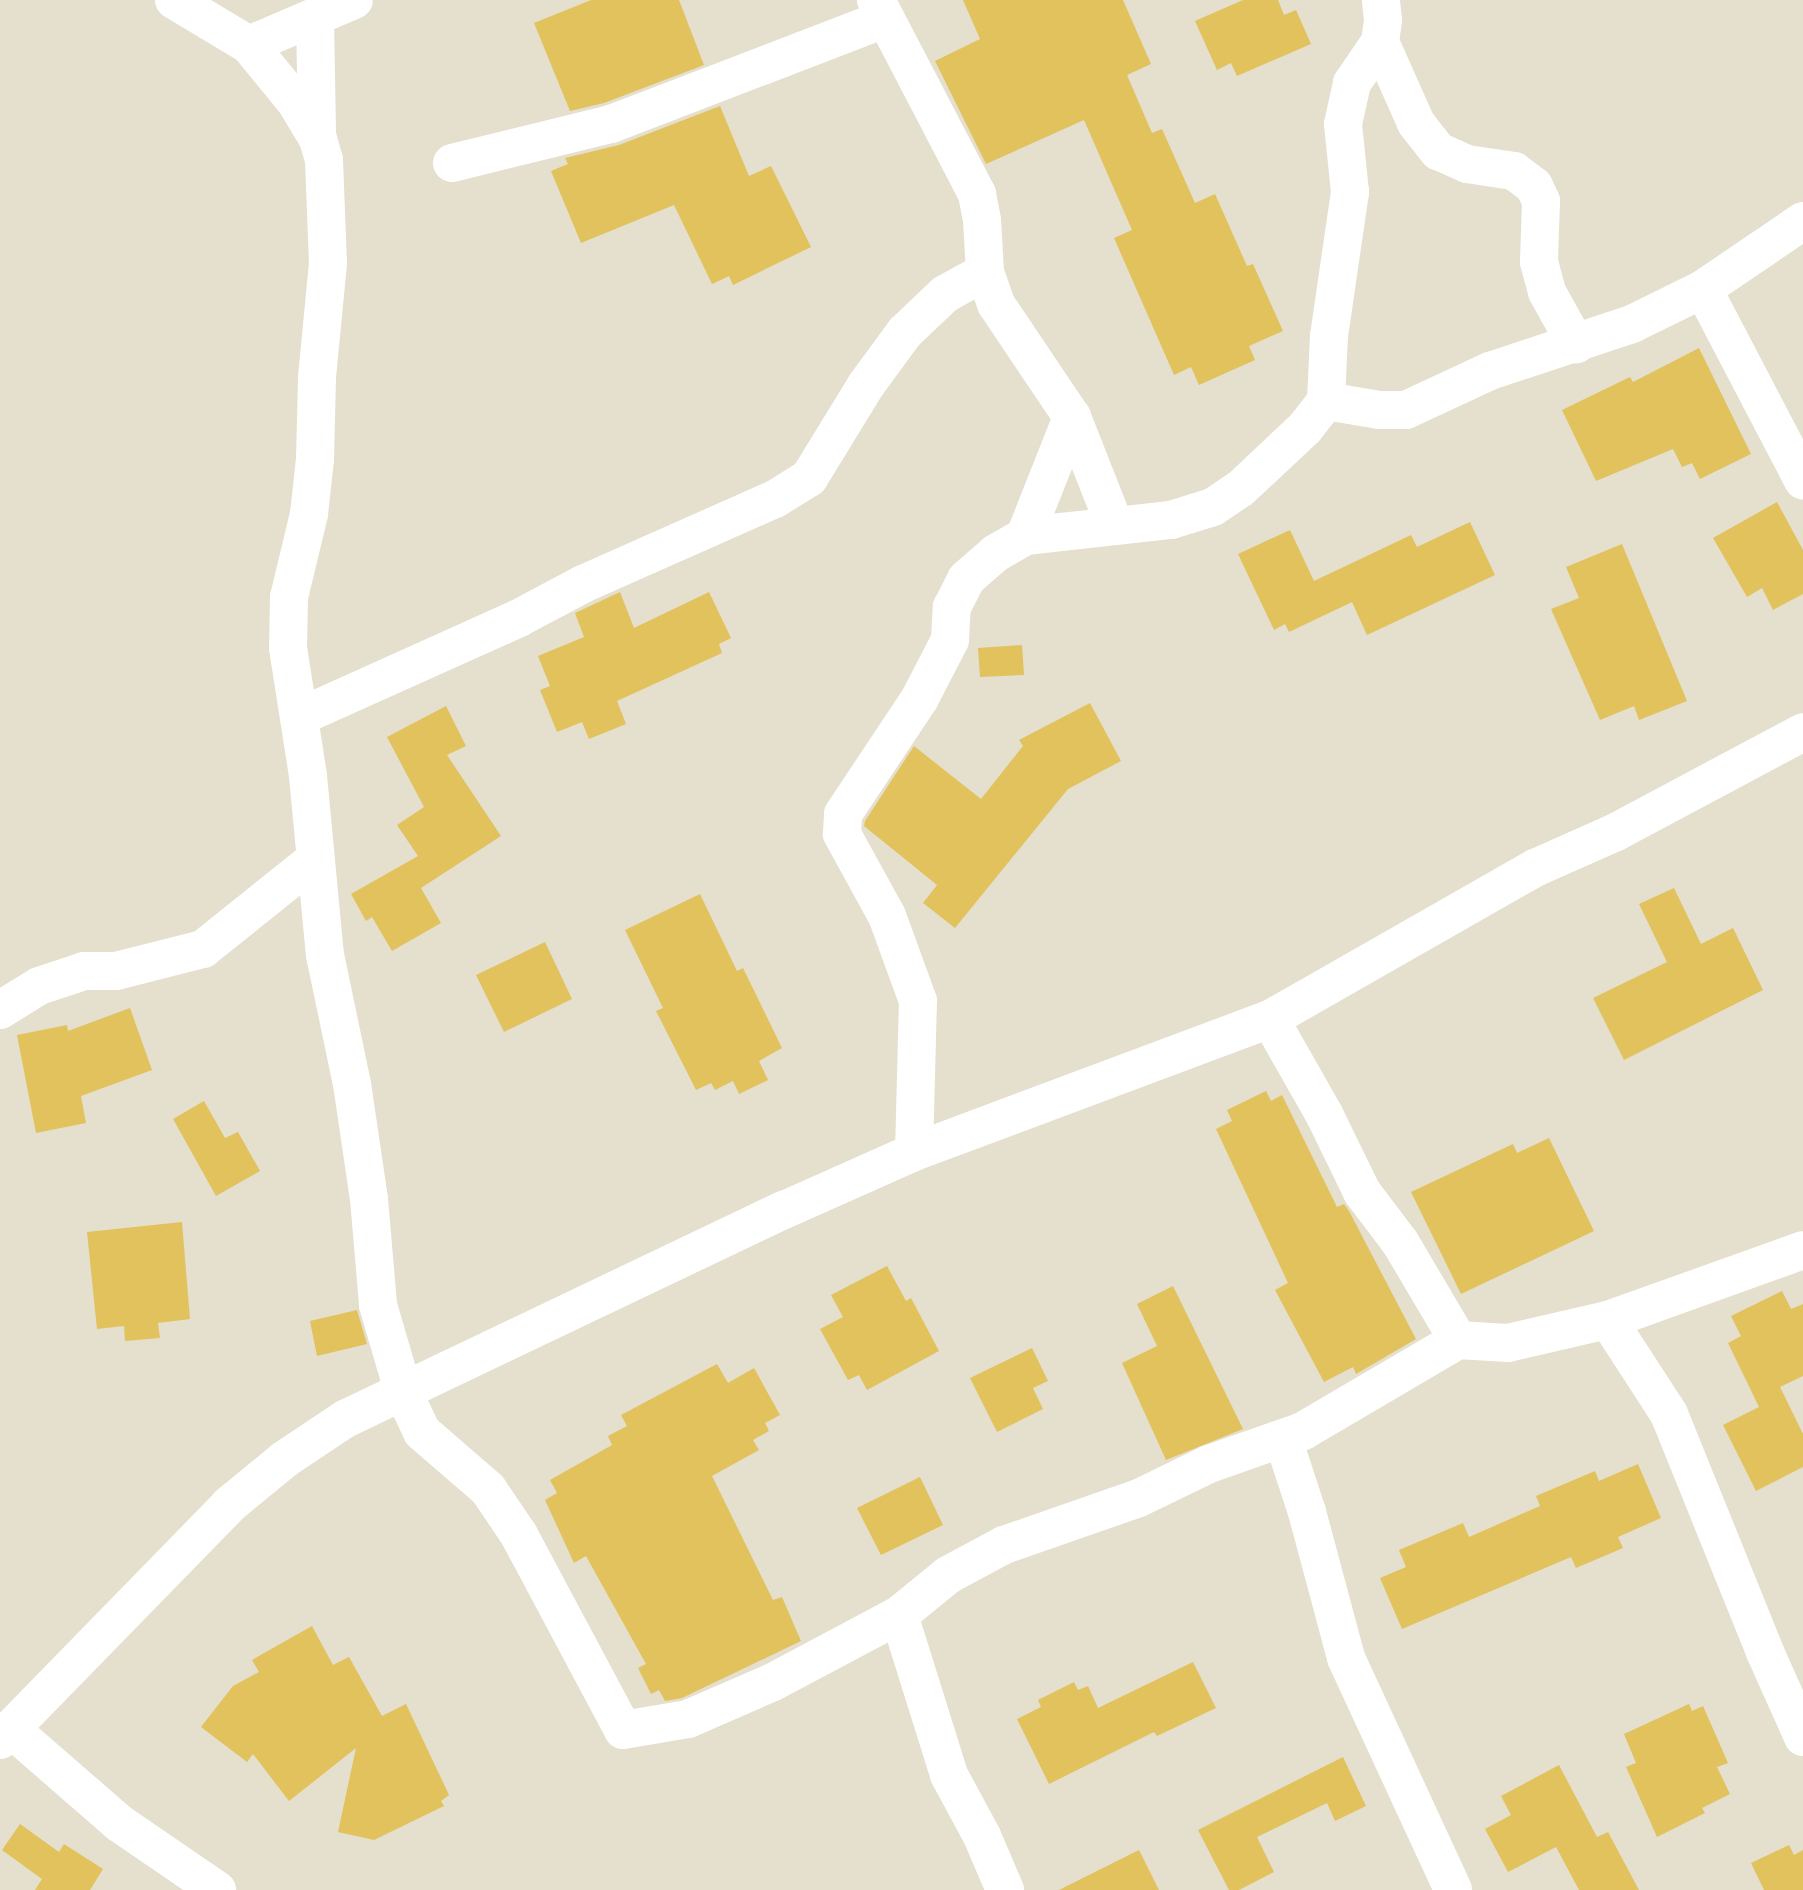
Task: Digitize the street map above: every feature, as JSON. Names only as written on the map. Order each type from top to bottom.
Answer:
[{"type":"street","points":[[174,0],[180,7],[249,45],[295,101],[318,139]]},
{"type":"street","points":[[249,45],[354,0]]},
{"type":"street","points":[[914,1152],[918,1001],[887,916],[842,834],[840,823],[848,804],[920,698],[950,640],[952,607],[966,579],[996,553],[1025,536],[1171,520],[1213,507],[1240,489],[1305,428],[1326,401],[1329,336],[1350,192],[1343,124],[1352,83],[1380,42],[1383,20],[1381,0]]},
{"type":"street","points":[[452,163],[611,124],[880,9],[977,194],[985,272],[996,304],[1072,417],[1115,526]]},
{"type":"street","points":[[315,17],[318,139],[324,160],[328,263],[309,514],[289,597],[288,648],[308,776],[325,955],[352,1084],[378,1305],[404,1394],[422,1432],[488,1489],[519,1535],[623,1730],[688,1719],[773,1682],[899,1615],[948,1575],[1004,1545],[1139,1498],[1209,1464],[1327,1421],[1458,1340],[1508,1343],[1608,1320],[1803,1250]]},
{"type":"street","points":[[1380,42],[1416,123],[1438,151],[1467,164],[1514,171],[1534,186],[1541,201],[1539,262],[1547,292],[1576,344]]},
{"type":"street","points":[[1326,401],[1379,410],[1406,410],[1490,371],[1632,324],[1703,289],[1803,221]]},
{"type":"street","points":[[299,717],[519,618],[583,584],[775,499],[809,478],[866,385],[905,332],[945,294],[985,272]]},
{"type":"street","points":[[1703,289],[1803,480]]},
{"type":"street","points":[[1025,536],[1072,417]]},
{"type":"street","points":[[217,1890],[119,1823],[6,1735],[229,1505],[285,1459],[345,1419],[404,1394],[784,1210],[914,1152],[1270,1019],[1535,868],[1616,832],[1803,732]]},
{"type":"street","points":[[0,1010],[39,986],[84,971],[116,971],[203,949],[314,860]]},
{"type":"street","points":[[1270,1019],[1325,1116],[1362,1192],[1400,1242],[1458,1340]]},
{"type":"street","points":[[1608,1320],[1669,1414],[1765,1652],[1803,1737]]},
{"type":"street","points":[[1283,1439],[1307,1512],[1346,1658],[1453,1890]]},
{"type":"street","points":[[899,1615],[949,1775],[982,1836],[1005,1890]]},
{"type":"building","points":[[591,0],[679,0],[704,65],[604,103],[570,111],[534,23]]},
{"type":"building","points":[[963,0],[1123,0],[1151,64],[1127,75],[1152,133],[1162,129],[1195,203],[1215,194],[1247,266],[1253,264],[1283,331],[1249,346],[1255,360],[1199,385],[1191,367],[1174,375],[1114,238],[1132,230],[1084,120],[986,164],[935,61],[980,39]]},
{"type":"building","points":[[1243,0],[1278,0],[1284,15],[1296,10],[1311,44],[1237,76],[1231,63],[1217,70],[1195,21]]},
{"type":"building","points":[[720,106],[749,176],[771,166],[811,247],[733,285],[729,276],[712,284],[674,205],[581,243],[551,171],[568,164],[565,158],[619,145]]},
{"type":"building","points":[[1699,348],[1751,454],[1700,479],[1692,463],[1682,467],[1673,449],[1596,481],[1562,410],[1630,377],[1633,382]]},
{"type":"building","points":[[1777,502],[1803,550],[1803,594],[1773,610],[1762,588],[1747,597],[1713,538]]},
{"type":"building","points":[[1470,522],[1495,575],[1367,635],[1352,602],[1289,632],[1285,624],[1274,630],[1238,554],[1290,530],[1314,581],[1411,535],[1417,547]]},
{"type":"building","points":[[1622,544],[1687,701],[1639,720],[1634,706],[1600,720],[1551,609],[1579,598],[1566,567]]},
{"type":"building","points":[[620,592],[634,628],[709,592],[731,638],[719,644],[722,653],[617,701],[626,724],[589,739],[582,722],[557,732],[540,690],[550,686],[538,656],[584,637],[575,613]]},
{"type":"building","points":[[1022,645],[1024,675],[980,677],[978,648]]},
{"type":"building","points":[[1090,703],[1121,761],[1068,789],[955,928],[923,903],[937,885],[864,826],[865,821],[914,746],[981,799],[1023,746],[1019,740]]},
{"type":"building","points":[[446,706],[466,746],[447,755],[501,836],[421,888],[441,923],[392,951],[372,917],[366,921],[351,894],[418,856],[397,825],[424,807],[387,737]]},
{"type":"building","points":[[1674,888],[1701,944],[1733,928],[1763,990],[1624,1060],[1593,998],[1667,962],[1639,904]]},
{"type":"building","points":[[700,894],[737,971],[743,968],[782,1048],[759,1061],[768,1080],[739,1094],[733,1081],[715,1090],[711,1083],[696,1090],[656,1011],[663,1008],[625,930]]},
{"type":"building","points":[[545,942],[572,999],[504,1032],[476,975]]},
{"type":"building","points":[[130,1008],[152,1070],[81,1096],[86,1123],[36,1133],[17,1035],[67,1025],[68,1031]]},
{"type":"building","points":[[1266,1091],[1271,1101],[1282,1095],[1337,1207],[1344,1204],[1349,1211],[1416,1339],[1356,1374],[1353,1367],[1324,1382],[1275,1290],[1288,1283],[1216,1129],[1232,1121],[1227,1110]]},
{"type":"building","points":[[204,1101],[225,1138],[238,1132],[260,1171],[216,1196],[173,1119]]},
{"type":"building","points":[[1549,1138],[1594,1231],[1461,1294],[1411,1192],[1513,1144],[1517,1153]]},
{"type":"building","points":[[182,1222],[190,1319],[158,1323],[160,1338],[125,1341],[124,1326],[97,1329],[87,1232]]},
{"type":"building","points":[[887,1266],[906,1301],[911,1298],[939,1351],[867,1390],[859,1375],[848,1380],[820,1329],[843,1317],[831,1295]]},
{"type":"building","points":[[1173,1286],[1243,1429],[1166,1460],[1122,1363],[1157,1346],[1137,1304]]},
{"type":"building","points":[[1782,1291],[1791,1309],[1803,1304],[1803,1376],[1780,1387],[1803,1434],[1803,1467],[1756,1491],[1723,1425],[1759,1407],[1728,1343],[1741,1336],[1731,1316]]},
{"type":"building","points":[[357,1310],[367,1344],[317,1356],[310,1321]]},
{"type":"building","points":[[1032,1348],[1048,1381],[1033,1388],[1043,1409],[997,1432],[970,1378]]},
{"type":"building","points":[[717,1364],[728,1383],[754,1368],[780,1415],[765,1423],[769,1431],[753,1440],[759,1450],[712,1476],[773,1600],[782,1597],[801,1641],[682,1698],[665,1701],[659,1690],[651,1694],[638,1668],[646,1664],[586,1556],[574,1563],[545,1500],[557,1493],[550,1480],[612,1445],[608,1436],[627,1426],[621,1415]]},
{"type":"building","points":[[1638,1464],[1661,1518],[1618,1537],[1623,1548],[1576,1568],[1571,1557],[1402,1629],[1380,1578],[1406,1567],[1399,1550],[1463,1523],[1469,1537],[1540,1506],[1536,1496],[1595,1471],[1599,1481]]},
{"type":"building","points":[[920,1477],[943,1525],[881,1555],[857,1508]]},
{"type":"building","points":[[312,1626],[333,1665],[349,1657],[382,1716],[406,1704],[449,1795],[441,1801],[444,1806],[374,1840],[338,1832],[356,1748],[289,1801],[253,1754],[247,1762],[201,1727],[233,1686],[259,1672],[252,1660]]},
{"type":"building","points":[[1193,1662],[1216,1708],[1157,1736],[1154,1732],[1049,1784],[1017,1719],[1041,1707],[1038,1700],[1074,1682],[1078,1690],[1088,1686],[1098,1708]]},
{"type":"building","points":[[1689,1704],[1692,1711],[1703,1706],[1728,1763],[1717,1767],[1730,1794],[1702,1808],[1705,1813],[1657,1837],[1626,1767],[1636,1763],[1624,1734]]},
{"type":"building","points":[[1343,1757],[1366,1806],[1335,1821],[1327,1803],[1257,1837],[1274,1872],[1239,1890],[1229,1890],[1198,1830]]},
{"type":"building","points":[[1559,1765],[1597,1837],[1608,1832],[1639,1890],[1579,1890],[1556,1847],[1508,1872],[1485,1829],[1511,1815],[1501,1796]]},
{"type":"building","points":[[20,1824],[59,1852],[64,1844],[103,1869],[90,1890],[35,1890],[42,1879],[2,1850]]},
{"type":"building","points":[[1789,1845],[1794,1855],[1803,1850],[1803,1890],[1764,1890],[1751,1863]]},
{"type":"building","points":[[1139,1850],[1159,1890],[1059,1890]]}]
